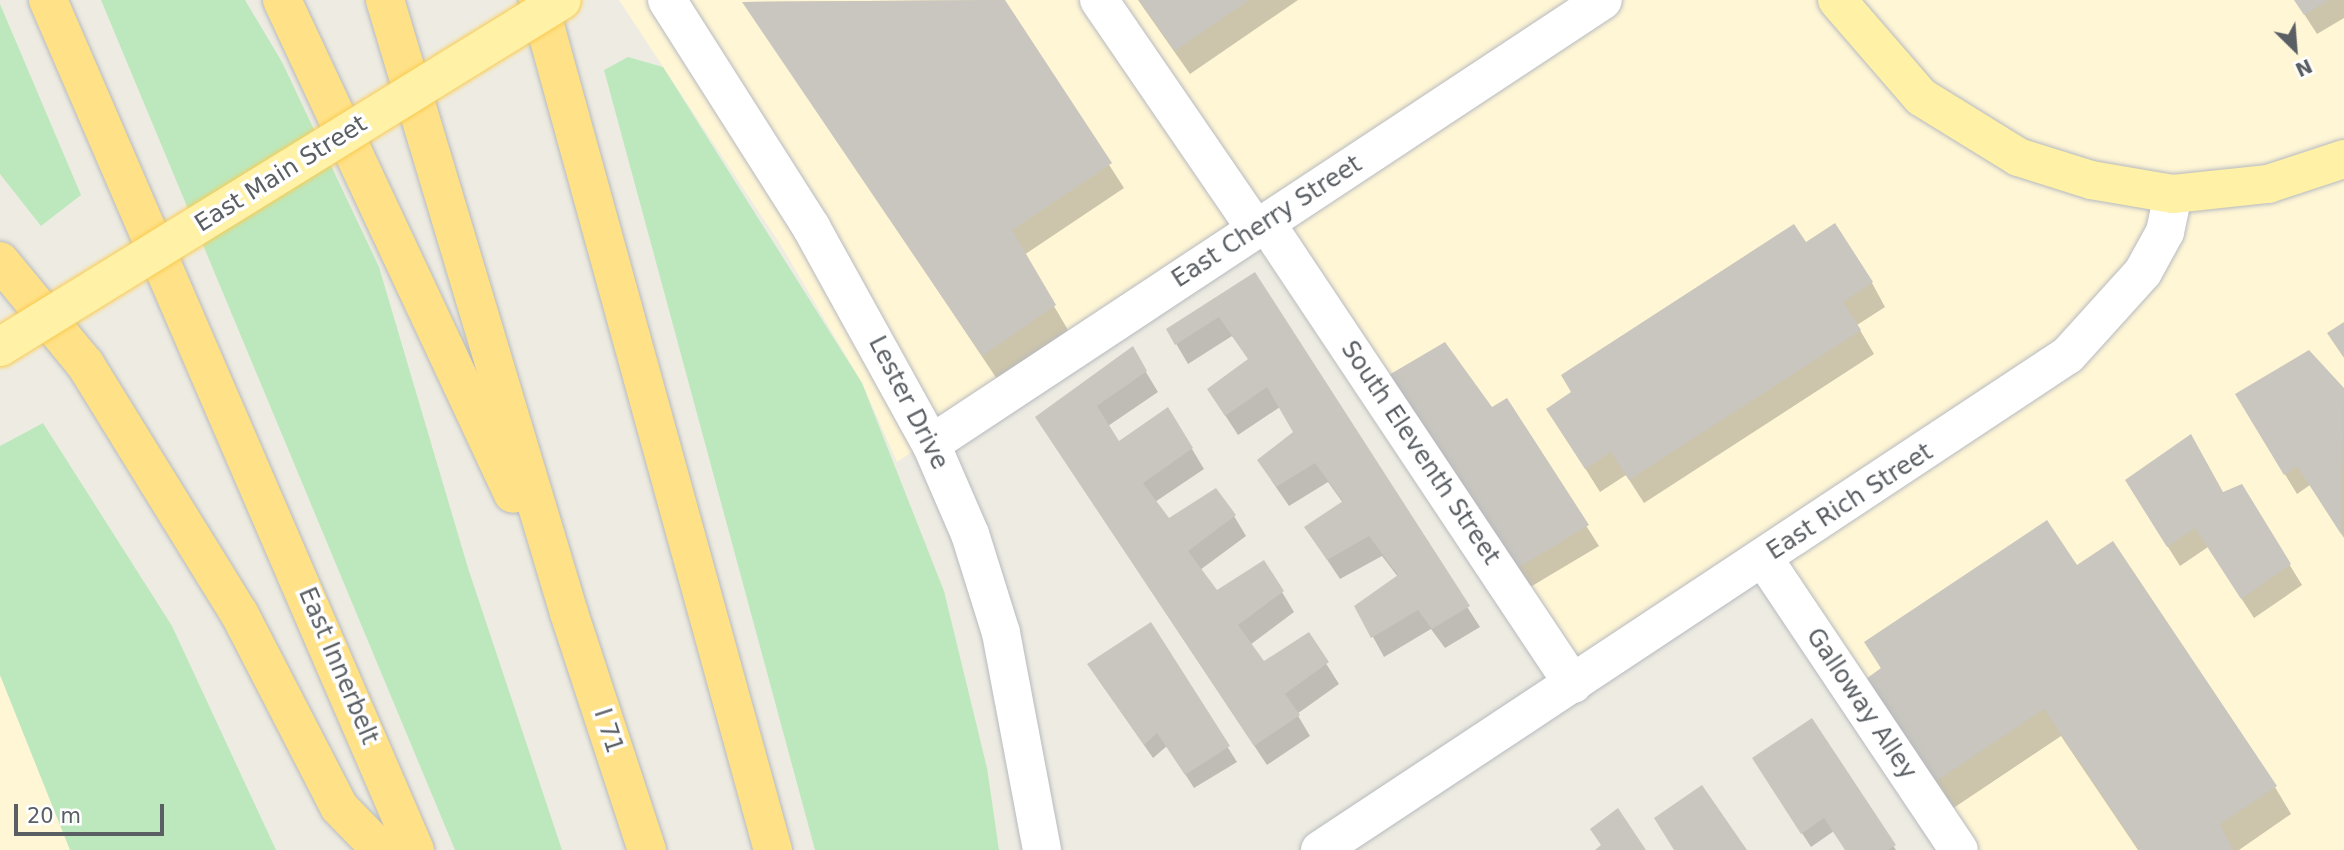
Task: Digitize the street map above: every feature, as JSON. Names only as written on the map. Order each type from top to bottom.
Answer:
[{"type":"highway","name":"East Innerbelt","points":[[48,0],[260,482],[415,850]]},
{"type":"highway","points":[[282,0],[569,613]]},
{"type":"highway","name":"I 71","points":[[385,0],[569,613],[647,850]]},
{"type":"highway","points":[[538,0],[773,850]]},
{"type":"highway","points":[[0,261],[85,364],[239,613],[339,807],[381,850]]},
{"type":"main road","name":"East Main Street","points":[[0,347],[562,0]]},
{"type":"main road","points":[[1837,0],[1921,97],[2018,156],[2091,180],[2173,194],[2268,184],[2344,159]]},
{"type":"street","name":"Lester Drive","points":[[667,0],[811,227],[931,444],[970,534],[1002,633],[1046,846]]},
{"type":"street","name":"South Eleventh Street","points":[[1099,0],[1261,226],[1573,684]]},
{"type":"street","name":"East Cherry Street","points":[[931,444],[1603,0]]},
{"type":"street","name":"East Rich Street","points":[[1320,850],[1764,559],[2068,355],[2143,272],[2165,232],[2173,194]]},
{"type":"street","name":"Galloway Alley","points":[[1764,559],[1959,850]]},
{"type":"shaded area","points":[[619,0],[2344,0],[2344,850],[1948,850],[1768,568],[1559,698],[1245,228],[897,462],[862,383],[782,247]]},
{"type":"shaded area","points":[[0,675],[70,850],[0,850]]},
{"type":"green space","points":[[101,0],[245,0],[282,62],[379,267],[468,568],[562,850],[455,850]]},
{"type":"green space","points":[[0,4],[81,195],[41,226],[0,174]]},
{"type":"green space","points":[[628,57],[663,67],[862,383],[944,591],[987,768],[999,850],[815,850],[604,70]]},
{"type":"green space","points":[[43,423],[172,626],[276,850],[70,850],[0,675],[0,446]]},
{"type":"building","points":[[1005,0],[1112,163],[1012,230],[1056,305],[982,356],[742,2]]},
{"type":"building","points":[[1139,0],[1249,0],[1175,51]]},
{"type":"building","points":[[2294,0],[2329,0],[2304,15]]},
{"type":"building","points":[[1835,223],[1873,282],[1843,302],[1861,330],[1629,480],[1611,452],[1585,469],[1546,409],[1571,392],[1561,375],[1794,224],[1806,242]]},
{"type":"building","points":[[1255,272],[1470,606],[1432,629],[1418,610],[1371,638],[1354,606],[1398,575],[1369,536],[1327,560],[1304,527],[1343,501],[1315,463],[1276,487],[1257,460],[1293,432],[1267,387],[1225,416],[1207,389],[1248,359],[1219,317],[1175,345],[1166,329]]},
{"type":"building","points":[[2344,322],[2344,358],[2327,333]]},
{"type":"building","points":[[1445,342],[1492,407],[1507,398],[1589,525],[1509,573],[1382,379]]},
{"type":"building","points":[[1133,346],[1147,371],[1097,406],[1119,441],[1168,407],[1193,448],[1143,483],[1169,518],[1216,488],[1236,515],[1188,551],[1217,590],[1264,560],[1284,591],[1238,625],[1264,661],[1309,632],[1329,662],[1285,694],[1300,715],[1254,746],[1035,417]]},
{"type":"building","points":[[2309,350],[2344,388],[2341,534],[2297,466],[2284,475],[2235,394]]},
{"type":"building","points":[[2191,434],[2223,492],[2242,484],[2291,564],[2241,599],[2195,528],[2167,547],[2125,480]]},
{"type":"building","points":[[2047,520],[2077,565],[2113,541],[2277,786],[2220,824],[2233,850],[2139,850],[2044,709],[1935,782],[1866,679],[1881,668],[1864,642]]},
{"type":"building","points":[[1151,622],[1230,746],[1185,775],[1157,733],[1144,745],[1087,664]]},
{"type":"building","points":[[1812,718],[1896,845],[1888,850],[1845,850],[1824,818],[1801,834],[1752,758]]},
{"type":"building","points":[[1702,785],[1747,850],[1674,850],[1654,818]]},
{"type":"building","points":[[1618,808],[1646,850],[1595,850],[1601,845],[1590,829]]}]
